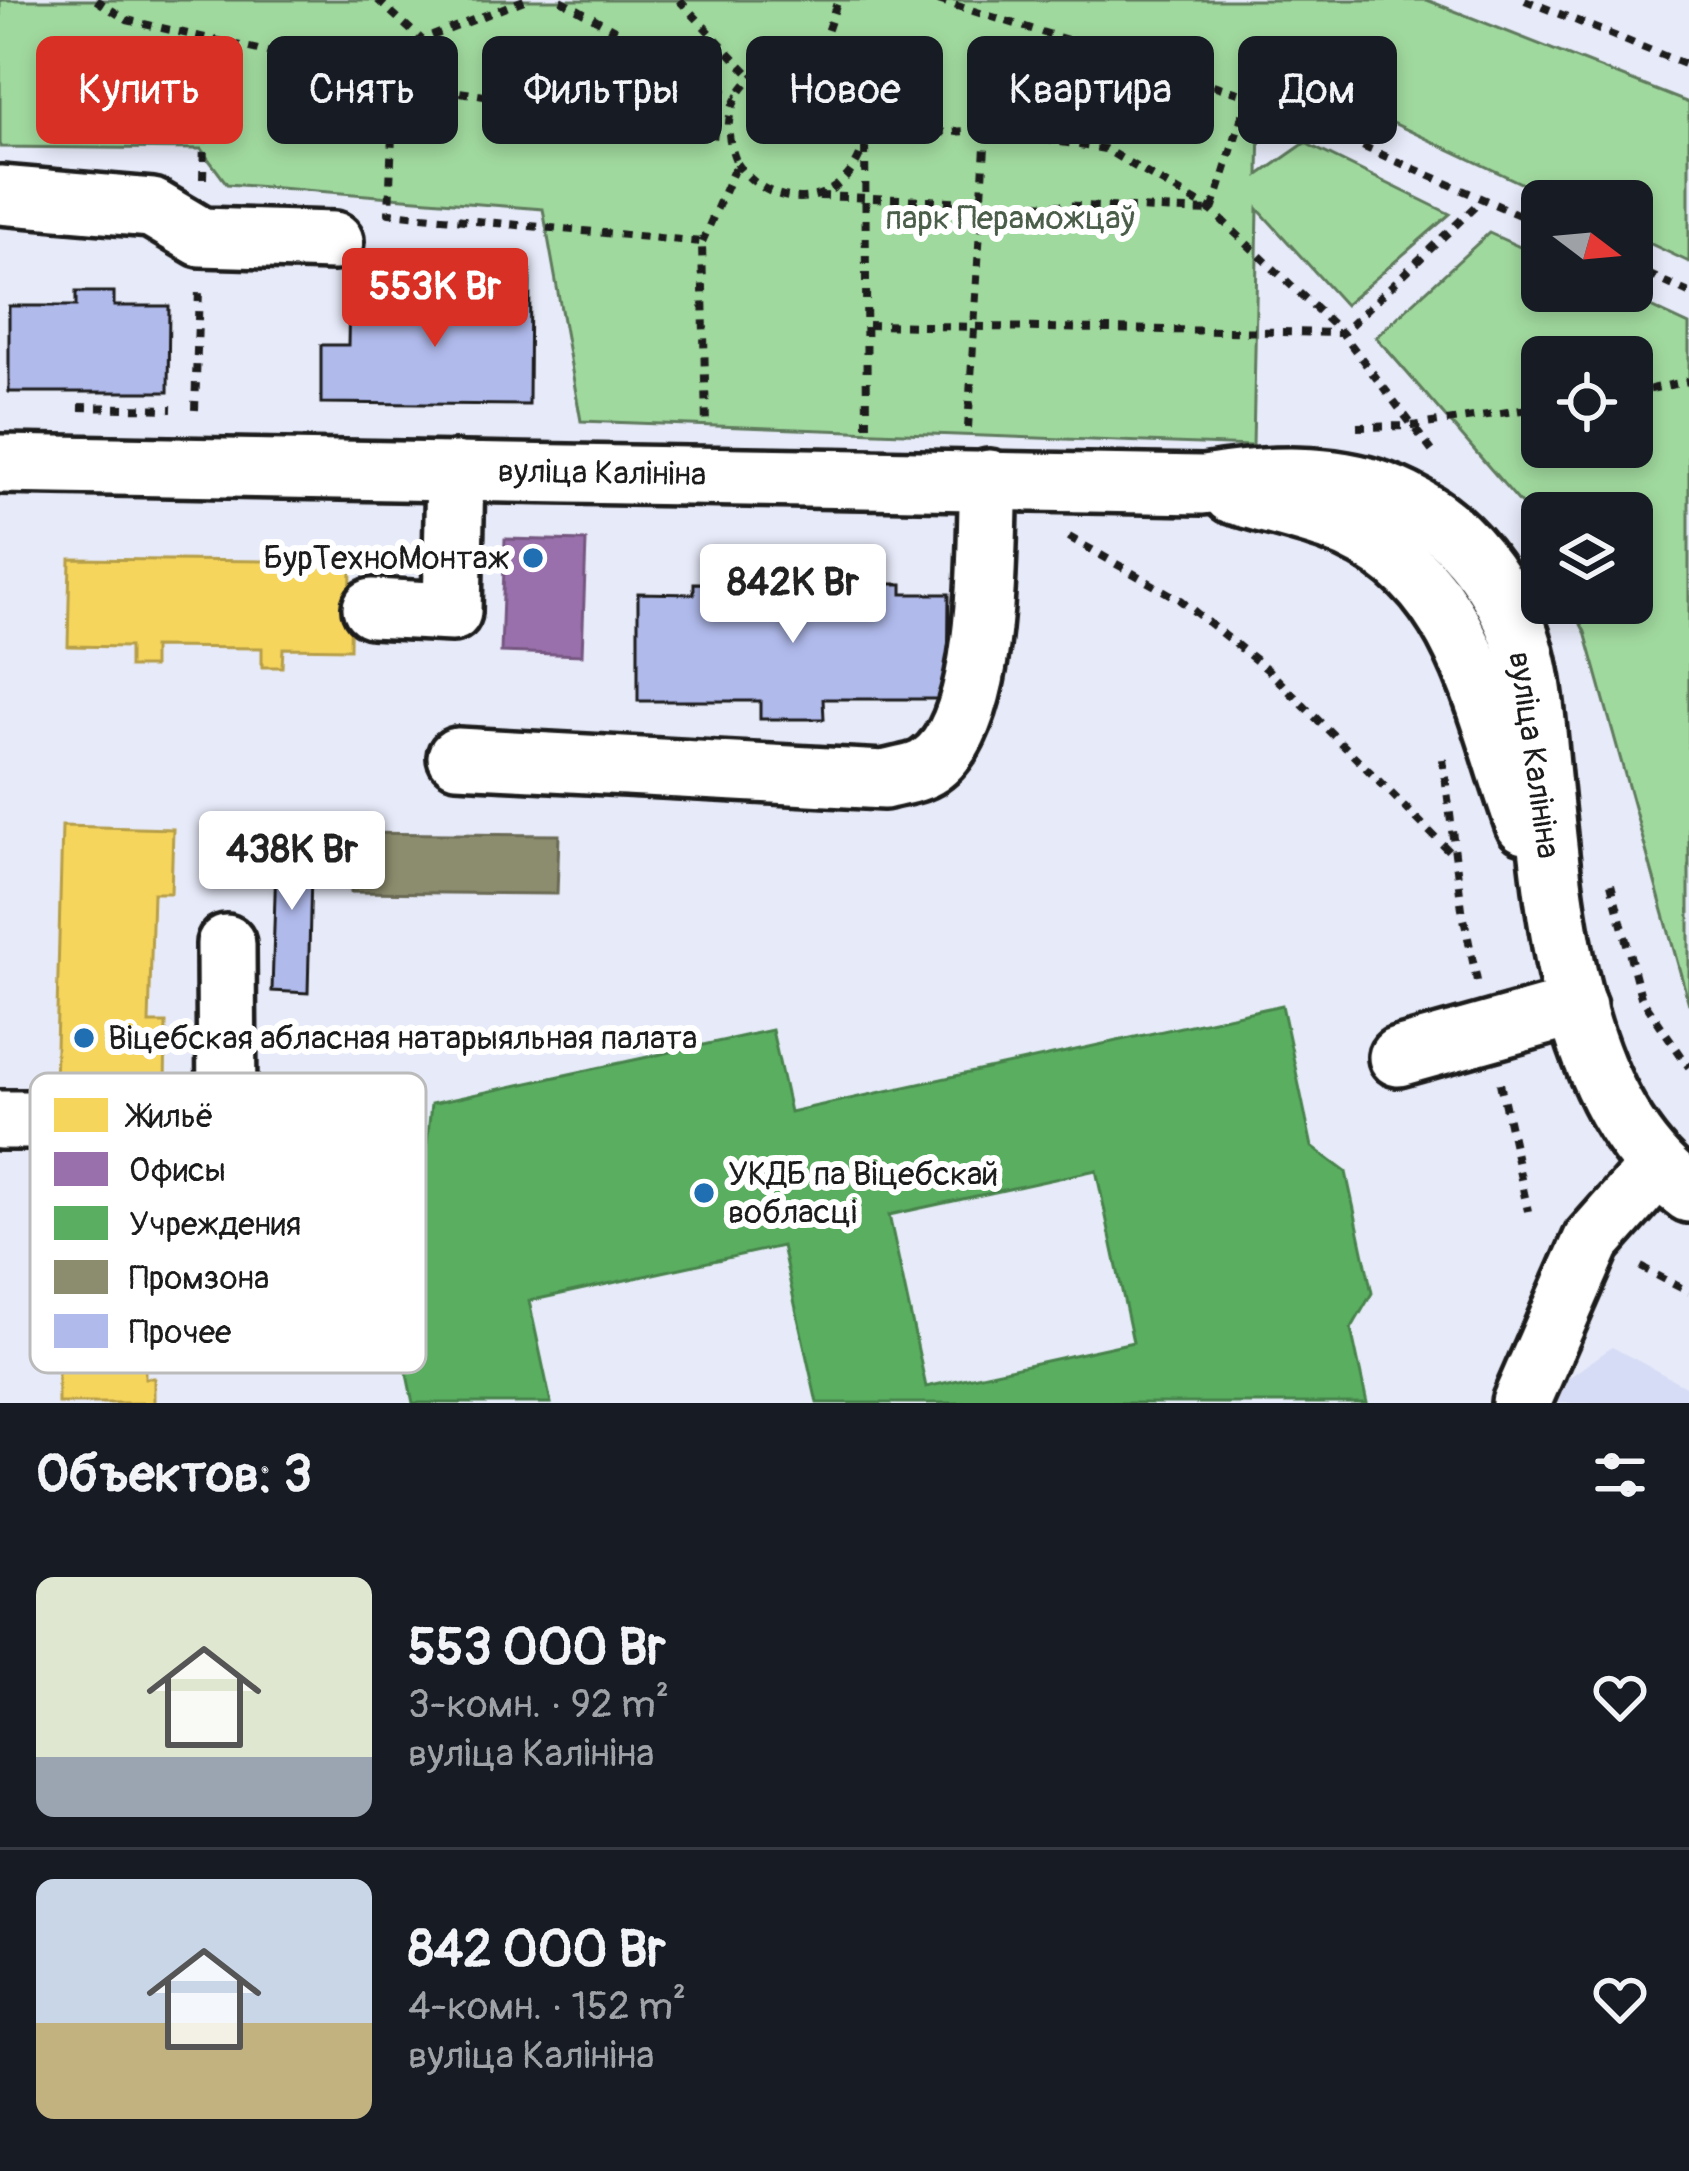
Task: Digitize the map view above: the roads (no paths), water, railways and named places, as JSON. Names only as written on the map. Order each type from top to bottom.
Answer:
[{"type":"street","points":[[0,195],[152,208],[201,237],[334,241]]},
{"type":"street","points":[[457,757],[884,780],[928,766],[962,727],[973,681],[978,456]]},
{"type":"street","name":"вуліца Калініна","points":[[0,464],[455,471],[978,456],[1203,485],[1332,523],[1387,552],[1438,599],[1464,644],[1553,901],[1577,1006],[1602,1078],[1672,1181]]},
{"type":"street","points":[[372,608],[452,612],[455,471]]},
{"type":"street","points":[[226,944],[227,1073]]},
{"type":"street","points":[[1398,1057],[1577,1006]]},
{"type":"street","points":[[1521,1403],[1592,1241],[1672,1181]]},
{"type":"place","name":"БурТехноМонтаж","points":[[533,558]]},
{"type":"place","name":"Віцебская абласная натарыяльная палата","points":[[84,1038]]},
{"type":"place","name":"УКДБ па Віцебскай вобласці","points":[[704,1193]]},
{"type":"park label","name":"парк Пераможцаў","points":[[1010,218]]}]
